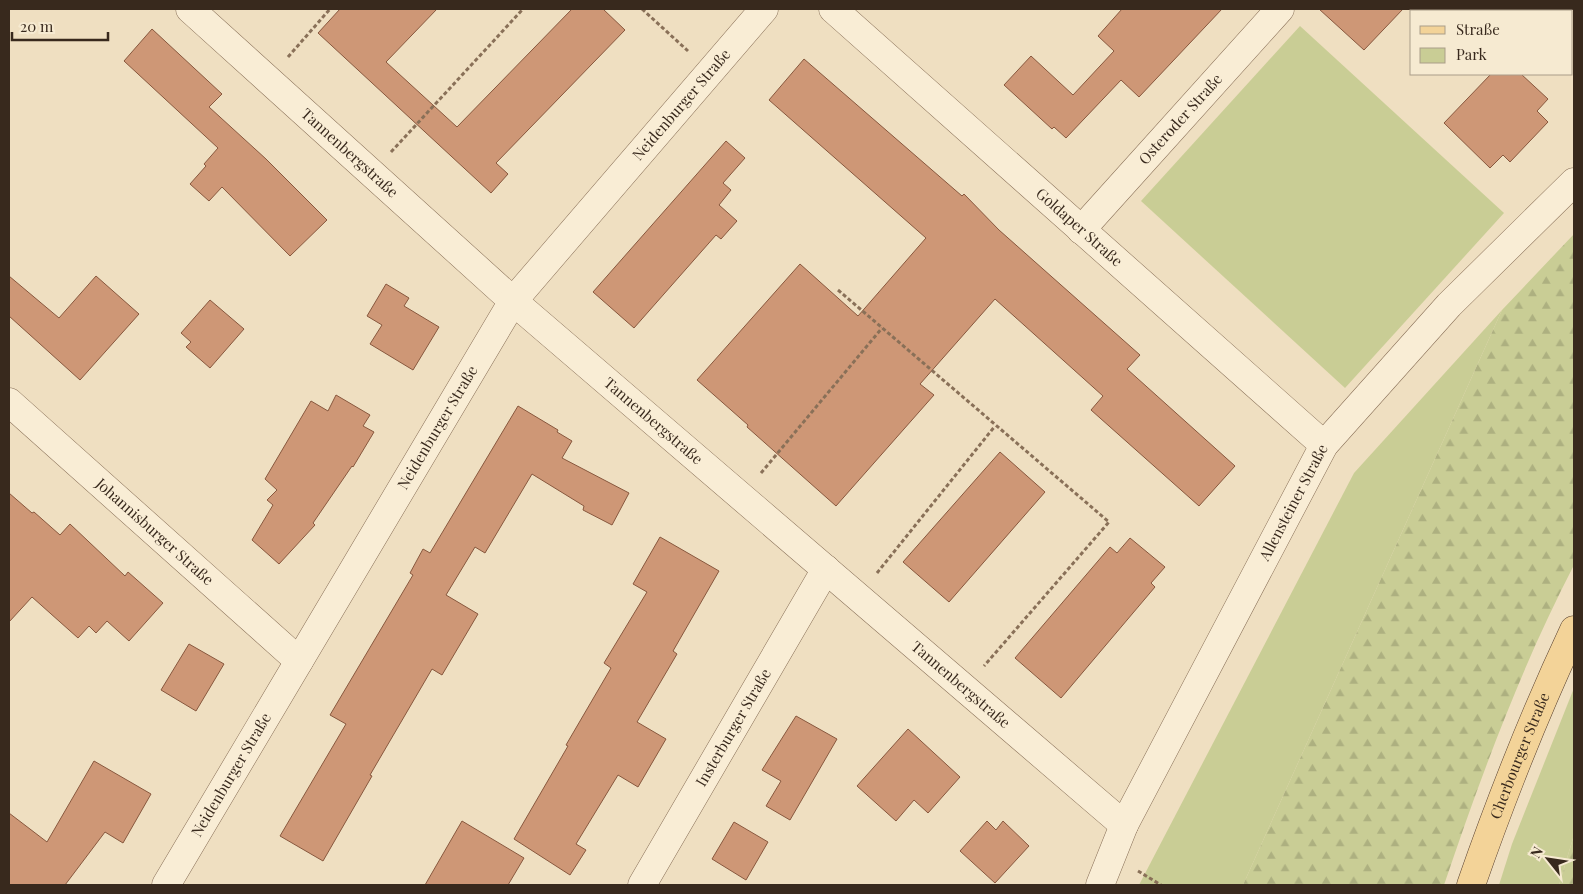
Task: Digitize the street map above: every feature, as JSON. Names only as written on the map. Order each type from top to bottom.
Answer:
[{"type":"main road","name":"Cherbourger Straße","points":[[1471,885],[1501,801],[1574,630]]},
{"type":"street","name":"Tannenbergstraße","points":[[190,9],[513,301],[1124,825]]},
{"type":"street","name":"Neidenburger Straße","points":[[166,885],[513,301],[764,9]]},
{"type":"street","name":"Goldaper Straße","points":[[833,9],[1324,446]]},
{"type":"street","name":"Osteroder Straße","points":[[1081,230],[1280,9]]},
{"type":"street","name":"Allensteiner Straße","points":[[1100,885],[1124,825],[1324,446],[1449,305],[1574,182]]},
{"type":"street","name":"Johannisburger Straße","points":[[9,402],[300,661]]},
{"type":"street","name":"Insterburger Straße","points":[[642,885],[826,569]]},
{"type":"path","points":[[268,80],[330,9]]},
{"type":"path","points":[[371,173],[523,9]]},
{"type":"path","points":[[642,9],[710,72]]},
{"type":"path","points":[[838,290],[1109,522],[965,687]]},
{"type":"path","points":[[741,496],[882,328]]},
{"type":"path","points":[[858,596],[996,426]]},
{"type":"green space","points":[[1300,26],[1504,213],[1345,388],[1141,201]]},
{"type":"green space","points":[[1574,234],[1574,565],[1519,682],[1472,803],[1444,885],[1243,885],[1502,310]]},
{"type":"green space","points":[[1502,310],[1243,885],[1139,885],[1354,473]]},
{"type":"green space","points":[[1574,688],[1574,835],[1559,885],[1499,885],[1512,844]]},
{"type":"green space","points":[[1574,835],[1574,885],[1559,885]]},
{"type":"building","points":[[340,9],[437,9],[386,62],[457,127],[572,9],[603,9],[625,30],[496,163],[508,174],[491,193],[318,33]]},
{"type":"building","points":[[1122,9],[1222,9],[1139,97],[1121,80],[1066,138],[1054,127],[1052,129],[1004,85],[1031,56],[1073,95],[1114,51],[1098,36]]},
{"type":"building","points":[[1319,9],[1403,9],[1364,50]]},
{"type":"building","points":[[152,29],[222,94],[209,107],[266,159],[327,220],[290,256],[222,187],[209,201],[190,184],[206,166],[204,164],[218,148],[124,61]]},
{"type":"building","points":[[804,59],[962,196],[964,194],[999,230],[1140,355],[1127,369],[1235,466],[1199,506],[1091,410],[1103,396],[995,299],[920,384],[934,395],[836,506],[697,380],[800,264],[858,316],[926,238],[769,100]]},
{"type":"building","points":[[1490,75],[1522,75],[1548,99],[1537,111],[1548,122],[1510,162],[1503,155],[1490,168],[1444,123]]},
{"type":"building","points":[[726,141],[745,158],[723,183],[731,190],[719,205],[737,221],[721,239],[716,235],[634,328],[593,292]]},
{"type":"building","points":[[9,276],[59,318],[96,276],[139,314],[80,380],[9,316]]},
{"type":"building","points":[[386,284],[409,298],[404,306],[439,327],[413,370],[370,344],[382,325],[367,316]]},
{"type":"building","points":[[210,300],[244,329],[210,368],[186,347],[191,342],[181,333]]},
{"type":"building","points":[[336,395],[370,415],[363,426],[374,432],[353,467],[313,523],[315,525],[279,564],[252,540],[273,505],[267,500],[277,490],[265,479],[311,401],[328,411]]},
{"type":"building","points":[[518,406],[558,430],[557,432],[572,441],[562,458],[629,493],[612,525],[583,510],[584,506],[532,474],[485,553],[475,547],[446,595],[478,614],[442,675],[432,669],[370,775],[372,776],[323,861],[280,836],[346,724],[330,715],[413,575],[410,573],[423,549],[430,553]]},
{"type":"building","points":[[1000,452],[1045,492],[949,602],[903,562]]},
{"type":"building","points":[[9,493],[60,535],[70,524],[125,576],[128,572],[163,603],[129,641],[107,621],[96,633],[89,626],[78,638],[32,597],[9,622]]},
{"type":"building","points":[[660,537],[719,571],[673,651],[677,654],[637,722],[666,739],[638,787],[618,775],[576,844],[586,850],[570,875],[514,839],[611,668],[604,663],[647,592],[633,584]]},
{"type":"building","points":[[1130,538],[1165,567],[1151,583],[1155,587],[1061,698],[1015,658],[1110,547],[1117,553]]},
{"type":"building","points":[[189,644],[224,664],[196,711],[161,690]]},
{"type":"building","points":[[796,716],[837,739],[790,820],[766,806],[781,781],[762,770]]},
{"type":"building","points":[[908,729],[960,777],[928,813],[914,800],[896,821],[857,786]]},
{"type":"building","points":[[94,761],[151,794],[123,843],[105,832],[65,885],[9,885],[9,813],[47,842]]},
{"type":"building","points":[[462,821],[524,858],[508,885],[425,885]]},
{"type":"building","points":[[987,821],[996,830],[1003,821],[1029,846],[995,883],[960,851]]},
{"type":"building","points":[[734,822],[768,842],[746,880],[712,859]]}]
